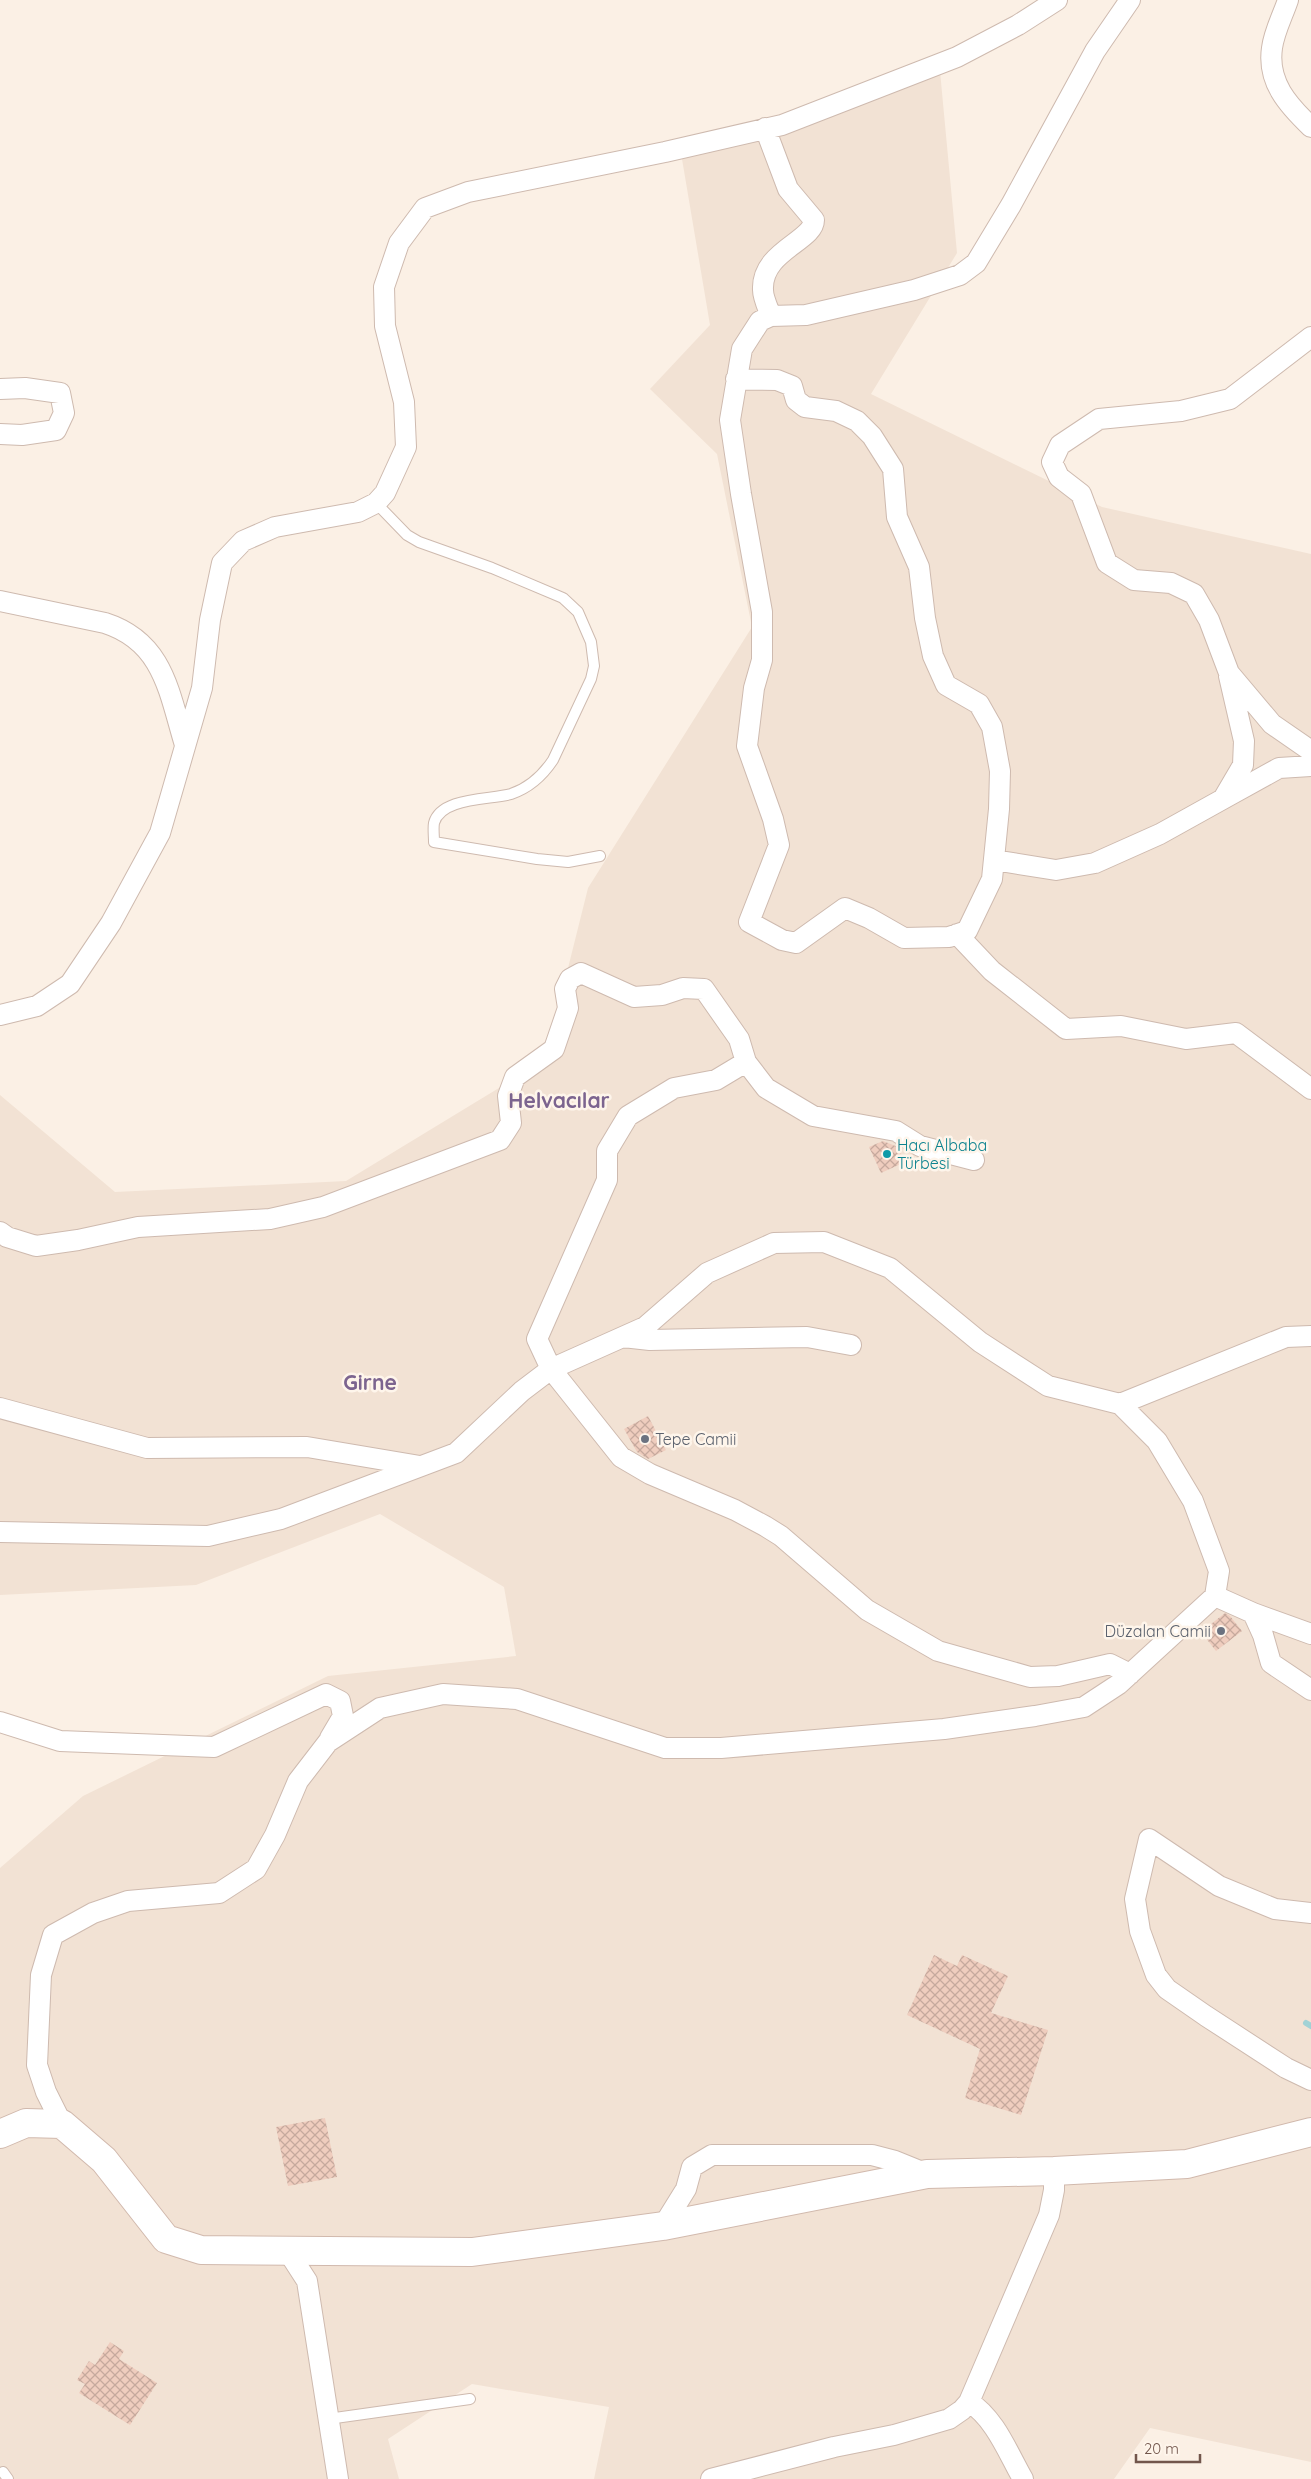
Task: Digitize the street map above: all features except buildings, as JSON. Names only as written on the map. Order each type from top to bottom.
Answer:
[{"type":"street","points":[[0,1015],[37,1006],[70,984],[111,923],[160,833],[202,688],[210,620],[222,563],[243,540],[275,527],[358,512],[376,503],[385,493],[406,447],[404,402],[385,326],[384,287],[399,243],[424,208],[468,192],[665,152],[782,124],[958,57],[1018,25],[1057,0]]},
{"type":"street","points":[[736,379],[777,380],[792,386],[796,400],[805,408],[836,410],[857,421],[872,436],[893,469],[897,517],[919,567],[933,656],[946,685],[979,704],[992,727],[1000,771],[992,879],[967,931],[948,937],[904,938],[869,918],[845,908],[796,943],[782,940],[749,922],[779,845],[773,819],[747,746],[754,688],[762,660],[762,612],[740,494],[730,420],[736,379],[742,348],[760,321],[771,316],[806,315],[914,290],[960,275],[976,263],[1011,205],[1096,51],[1130,0]]},
{"type":"street","points":[[1288,0],[1272,48],[1274,80],[1288,105],[1311,127]]},
{"type":"street","points":[[765,128],[788,189],[814,220],[812,230],[782,251],[766,273],[762,291],[771,316]]},
{"type":"street","points":[[1224,799],[1243,765],[1244,740],[1229,673],[1209,620],[1194,594],[1171,583],[1134,580],[1107,563],[1081,494],[1059,478],[1052,462],[1060,445],[1099,419],[1181,411],[1230,398],[1311,337]]},
{"type":"street","points":[[0,389],[25,388],[60,393],[64,414],[56,430],[22,435],[0,434]]},
{"type":"street","points":[[0,601],[105,623],[117,627],[138,640],[157,661],[164,676],[185,745]]},
{"type":"street","points":[[1229,673],[1272,724],[1311,751]]},
{"type":"street","points":[[994,860],[1056,870],[1095,863],[1160,834],[1279,768],[1311,766]]},
{"type":"street","points":[[957,934],[992,970],[1066,1029],[1121,1026],[1186,1039],[1236,1033],[1311,1089]]},
{"type":"street","points":[[0,1232],[8,1237],[36,1246],[138,1228],[270,1219],[322,1207],[500,1140],[511,1123],[508,1096],[515,1077],[554,1049],[568,1008],[565,989],[570,979],[581,973],[634,997],[662,995],[683,988],[704,989],[739,1039],[746,1062],[766,1088],[813,1116],[896,1131],[920,1146],[974,1160]]},
{"type":"street","points":[[746,1062],[716,1080],[674,1088],[628,1116],[607,1152],[608,1180],[537,1339],[551,1369],[621,1457],[650,1474],[735,1510],[765,1526],[781,1536],[867,1610],[938,1652],[1030,1677],[1058,1676],[1110,1664],[1130,1674]]},
{"type":"street","points":[[0,1532],[208,1536],[281,1519],[456,1453],[522,1391],[551,1369],[645,1327],[707,1273],[774,1243],[824,1242],[890,1268],[980,1342],[1048,1386],[1120,1404],[1157,1441],[1193,1501],[1219,1571],[1215,1596],[1119,1684],[1084,1707],[944,1729],[721,1748],[665,1748],[517,1699],[443,1694],[380,1708],[328,1742]]},
{"type":"street","points":[[1120,1404],[1286,1337],[1311,1336]]},
{"type":"street","points":[[623,1337],[659,1340],[807,1337],[851,1345]]},
{"type":"street","points":[[0,1408],[147,1448],[307,1447],[422,1466]]},
{"type":"street","points":[[1215,1596],[1253,1613],[1311,1634]]},
{"type":"street","points":[[1253,1613],[1263,1635],[1271,1663],[1311,1690]]},
{"type":"street","points":[[0,1722],[60,1742],[214,1747],[326,1694],[340,1701],[343,1716],[328,1742],[298,1781],[275,1835],[256,1869],[219,1892],[128,1902],[93,1913],[53,1935],[41,1975],[37,2065],[46,2092],[62,2124],[104,2160],[166,2239],[202,2250],[472,2252],[663,2226],[927,2174],[1054,2172],[1187,2164],[1311,2132]]},
{"type":"street","points":[[1311,1913],[1275,1909],[1218,1886],[1149,1838],[1135,1899],[1140,1931],[1156,1975],[1168,1989],[1206,2016],[1286,2068],[1311,2080]]},
{"type":"street","points":[[0,2134],[26,2124],[62,2124]]},
{"type":"street","points":[[663,2226],[686,2189],[692,2167],[712,2155],[872,2155],[895,2161],[927,2174]]},
{"type":"street","points":[[711,2479],[834,2447],[894,2435],[940,2422],[956,2415],[969,2402],[1049,2215],[1054,2190],[1054,2172]]},
{"type":"street","points":[[287,2250],[307,2281],[338,2479]]},
{"type":"street","points":[[969,2402],[980,2409],[990,2422],[1023,2479]]},
{"type":"lane","points":[[376,503],[408,535],[419,542],[492,568],[564,598],[578,612],[591,642],[594,666],[587,693],[546,771],[531,784],[512,794],[456,804],[444,809],[434,823],[434,842],[544,860],[568,862],[600,856]]},
{"type":"lane","points":[[328,2419],[470,2399]]},
{"type":"shaded area","points":[[940,71],[957,253],[871,394],[1102,507],[1311,554],[1311,2462],[1150,2428],[1114,2479],[594,2479],[609,2407],[472,2384],[388,2439],[399,2479],[0,2479],[0,1868],[83,1796],[328,1676],[516,1656],[504,1587],[380,1514],[196,1585],[0,1595],[0,1095],[115,1192],[346,1181],[545,1060],[588,888],[752,627],[717,454],[650,389],[710,325],[682,159]]},
{"type":"waterway","points":[[1306,2023],[1311,2026]]},
{"type":"place","name":"Hacı Albaba Türbesi","points":[[887,1154]]},
{"type":"place","name":"Tepe Camii","points":[[645,1439]]},
{"type":"place","name":"Düzalan Camii","points":[[1221,1631]]},
{"type":"district","name":"Helvacılar","points":[[559,1100]]},
{"type":"district","name":"Girne","points":[[370,1382]]}]
